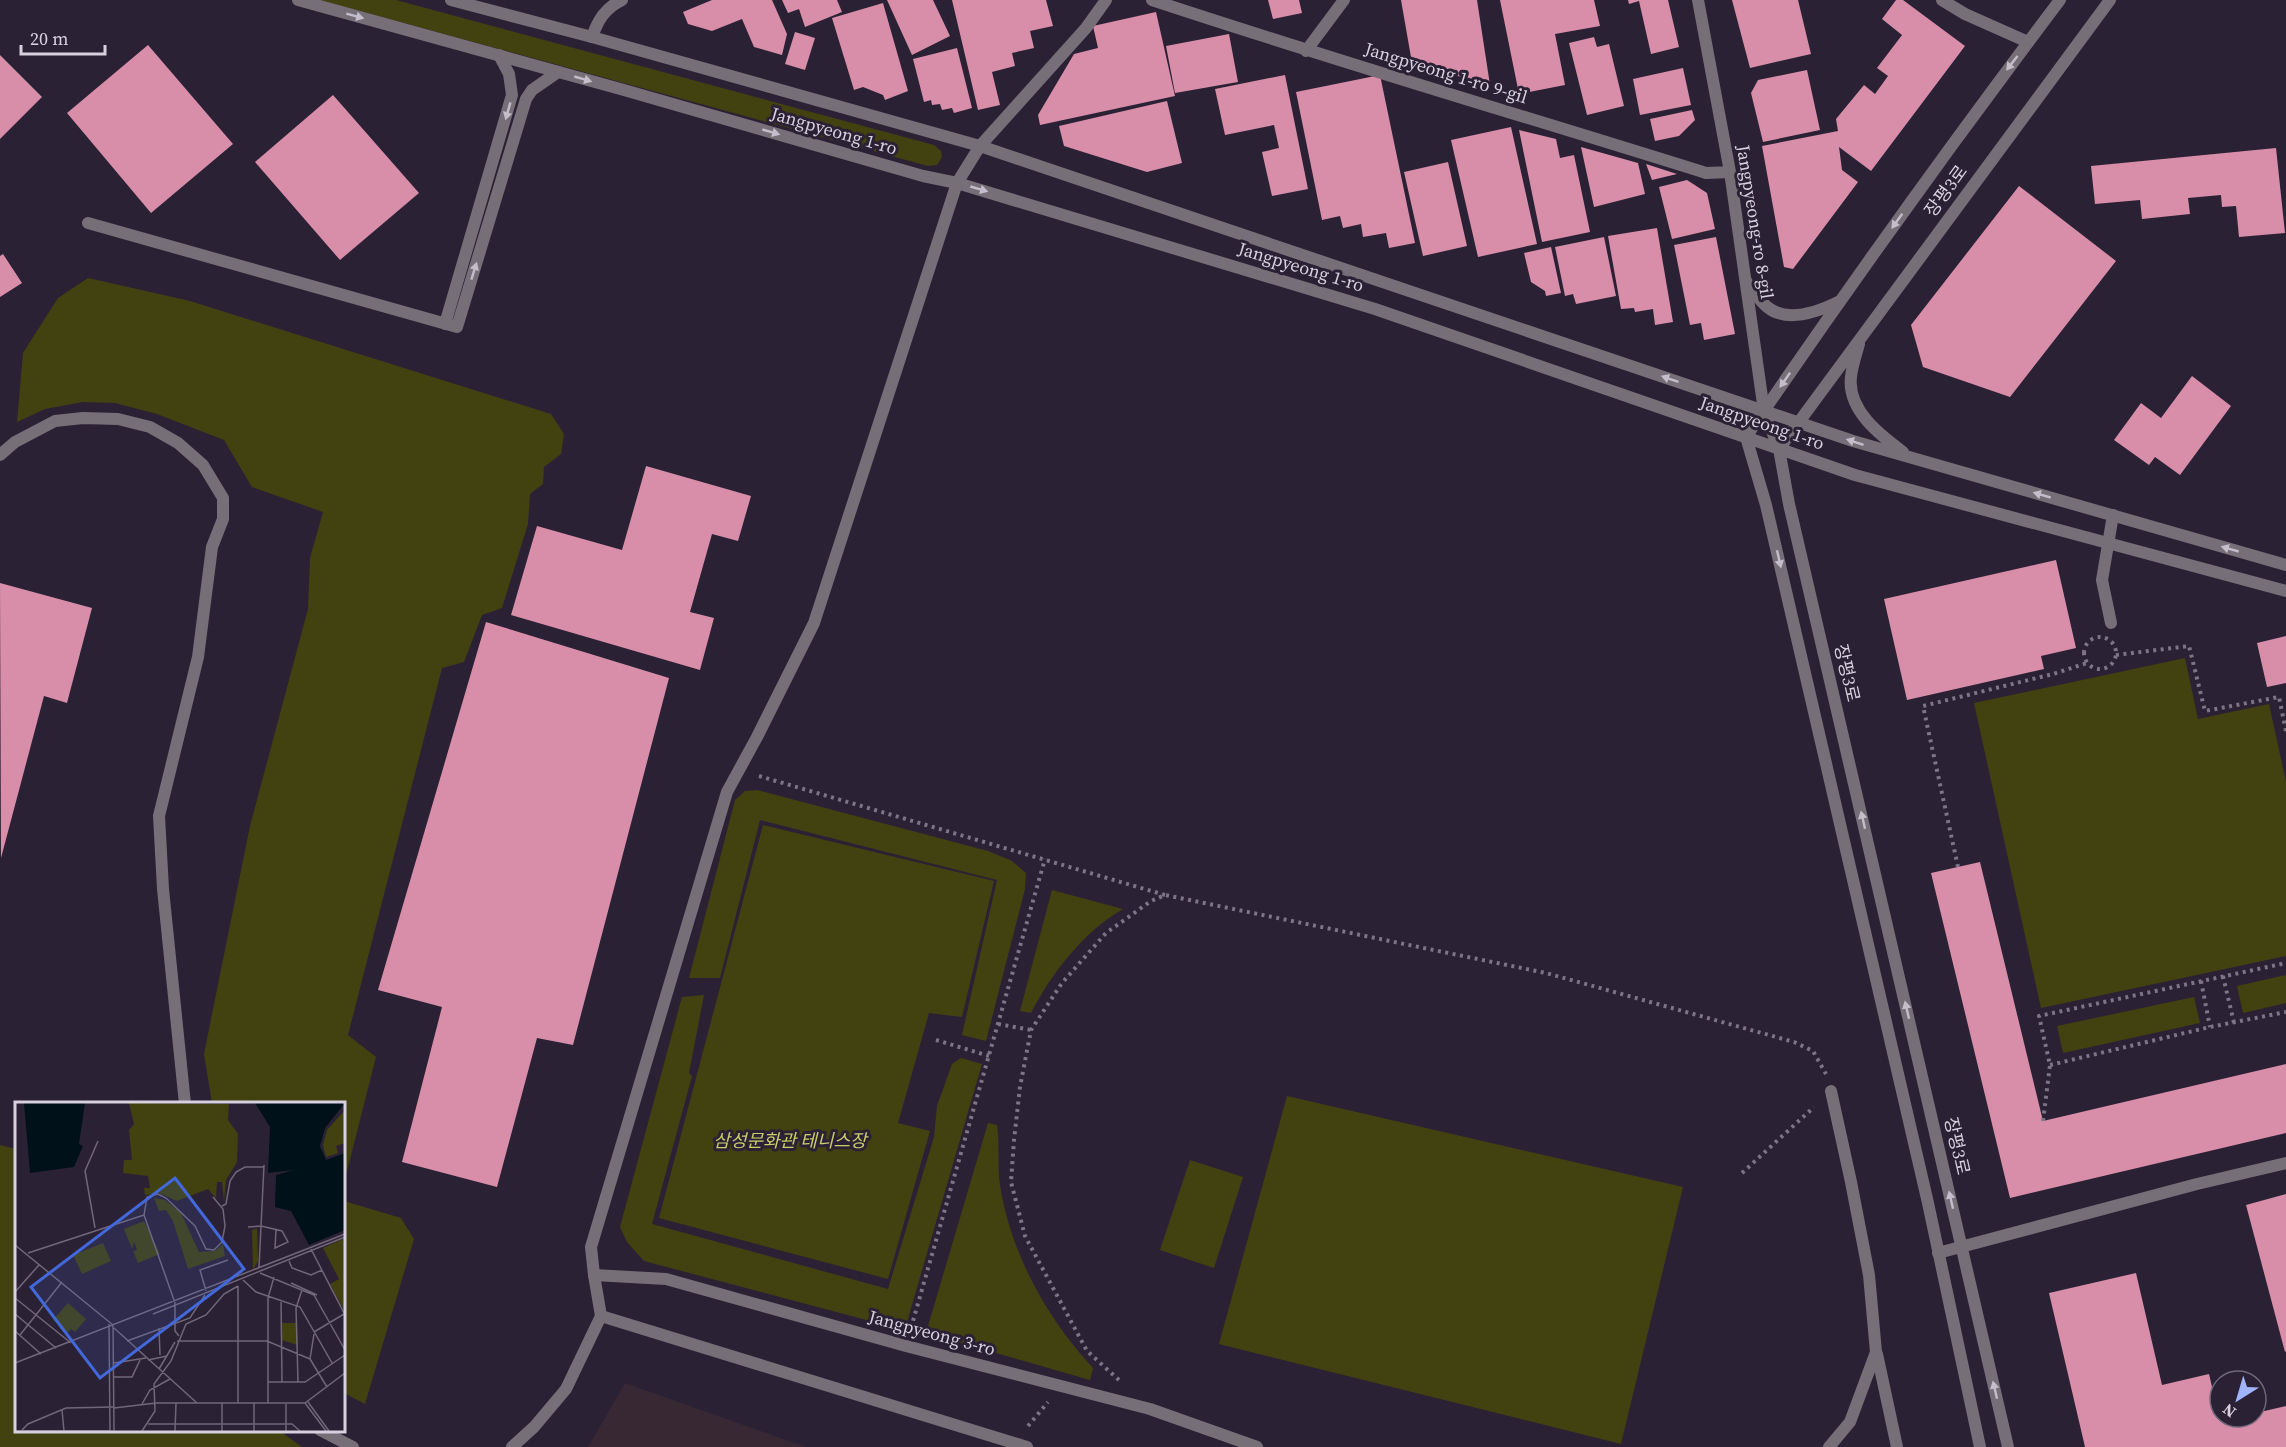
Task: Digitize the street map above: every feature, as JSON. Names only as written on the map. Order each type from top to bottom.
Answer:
[{"type":"street","name":"Jangpyeong 1-ro","points":[[298,0],[923,176],[957,183],[1375,309],[1855,475],[2286,591]]},
{"type":"street","name":"Jangpyeong 1-ro","points":[[450,0],[592,37],[980,146],[1860,444],[2286,565]]},
{"type":"street","points":[[592,37],[605,10],[622,0]]},
{"type":"street","points":[[512,1447],[534,1427],[567,1389],[601,1316],[591,1247],[727,792],[814,623],[957,183],[980,146],[1086,28],[1106,0]]},
{"type":"street","name":"Jangpyeong 1-ro 9-gil","points":[[1152,0],[1306,51],[1381,71],[1706,173],[1730,172]]},
{"type":"street","points":[[1306,51],[1344,0]]},
{"type":"street","name":"Jangpyeong-ro 8-gil","points":[[1698,0],[1730,172],[1764,411],[1779,448]]},
{"type":"street","points":[[1942,0],[1965,14],[2028,42]]},
{"type":"street","name":"장평3로","points":[[1746,437],[1840,301],[2060,0]]},
{"type":"street","name":"장평3로","points":[[2008,1447],[1792,515],[1779,448],[2110,0]]},
{"type":"street","points":[[451,326],[512,95],[509,74],[499,55]]},
{"type":"street","points":[[451,326],[526,99],[532,90],[558,72]]},
{"type":"street","points":[[88,223],[451,326]]},
{"type":"street","points":[[1746,281],[1765,306],[1779,312],[1798,315],[1820,310],[1840,301]]},
{"type":"street","points":[[1862,335],[1850,379],[1853,395],[1861,414],[1909,457]]},
{"type":"street","points":[[0,455],[15,441],[55,421],[83,418],[118,419],[150,427],[178,443],[203,465],[223,498],[223,519],[212,547],[198,657],[159,816],[163,889],[185,1102]]},
{"type":"street","points":[[1746,437],[1766,505],[1938,1253],[1980,1447]]},
{"type":"street","points":[[2111,623],[2102,580],[2113,515]]},
{"type":"street","points":[[1831,1092],[1869,1275],[1876,1352],[1897,1447]]},
{"type":"street","points":[[1938,1253],[2286,1163]]},
{"type":"street","name":"Jangpyeong 3-ro","points":[[594,1275],[666,1279],[906,1346],[1150,1409],[1257,1447]]},
{"type":"street","points":[[601,1316],[1027,1447]]},
{"type":"street","points":[[1829,1447],[1850,1422],[1876,1352]]},
{"type":"street","points":[[322,1432],[353,1447]]},
{"type":"path","points":[[2092,639],[2107,639],[2115,646],[2116,656],[2111,666],[2101,670],[2095,669],[2087,663],[2085,648],[2092,639]]},
{"type":"path","points":[[2116,656],[2189,646],[2205,711],[2279,697],[2286,731]]},
{"type":"path","points":[[1958,867],[1923,706],[2053,674],[2087,663]]},
{"type":"path","points":[[738,770],[1165,895],[1546,973],[1794,1042],[1813,1052],[1824,1069],[1831,1092],[1742,1173]]},
{"type":"path","points":[[906,1346],[1045,859]]},
{"type":"path","points":[[1150,1409],[1088,1352],[1025,1236],[1011,1182],[1020,1087],[1031,1030],[1062,983],[1106,933],[1151,901],[1165,895]]},
{"type":"path","points":[[2043,1121],[2050,1065],[2039,1016],[2286,963]]},
{"type":"path","points":[[2223,976],[2235,1023]]},
{"type":"path","points":[[2201,981],[2210,1027]]},
{"type":"path","points":[[2050,1065],[2210,1027],[2286,1012]]},
{"type":"path","points":[[998,1024],[1031,1030]]},
{"type":"path","points":[[936,1041],[989,1056]]},
{"type":"path","points":[[1014,1443],[1061,1385]]},
{"type":"shaded area","points":[[625,1383],[806,1447],[588,1447]]},
{"type":"green space","points":[[320,0],[396,0],[934,145],[941,151],[942,157],[937,165],[928,166]]},
{"type":"green space","points":[[88,278],[190,301],[551,414],[564,434],[561,454],[544,467],[543,484],[530,494],[528,524],[502,608],[482,615],[464,662],[442,668],[348,1035],[376,1057],[345,1179],[345,1102],[212,1102],[204,1054],[250,826],[308,609],[310,558],[323,512],[252,487],[224,440],[157,414],[115,403],[83,402],[45,409],[17,422],[23,353],[58,298]]},
{"type":"green space","points":[[2185,658],[2198,719],[2269,704],[2286,782],[2286,956],[2041,1008],[1974,703]]},
{"type":"green space","points":[[757,790],[988,851],[1012,861],[1026,873],[1025,889],[986,1041],[962,1035],[997,880],[760,820],[720,978],[689,978],[735,800],[745,791]]},
{"type":"green space","name":"삼성문화관 테니스장","points":[[763,825],[994,881],[962,1017],[929,1013],[898,1123],[930,1131],[888,1279],[659,1218]]},
{"type":"green space","points":[[1052,890],[1123,909],[1108,918],[1082,941],[1049,983],[1031,1013],[1020,1011]]},
{"type":"green space","points":[[2286,975],[2286,1003],[2243,1013],[2237,986]]},
{"type":"green space","points":[[704,995],[689,1073],[692,1076],[652,1224],[888,1289],[934,1137],[937,1106],[952,1064],[961,1058],[982,1064],[905,1329],[644,1261],[627,1242],[620,1227],[682,997]]},
{"type":"green space","points":[[2194,997],[2200,1023],[2063,1053],[2057,1026]]},
{"type":"green space","points":[[1287,1096],[1683,1187],[1621,1444],[1219,1344]]},
{"type":"green space","points":[[988,1123],[997,1125],[1000,1185],[1005,1211],[1022,1260],[1060,1328],[1093,1368],[1090,1380],[926,1333]]},
{"type":"green space","points":[[0,1145],[15,1149],[15,1432],[281,1432],[302,1447],[0,1447]]},
{"type":"green space","points":[[1190,1160],[1243,1177],[1214,1268],[1160,1250]]},
{"type":"green space","points":[[345,1201],[401,1218],[414,1239],[365,1404],[345,1394]]},
{"type":"building","points":[[712,0],[772,0],[787,34],[782,55],[754,47],[742,19],[712,31],[688,24],[683,12]]},
{"type":"building","points":[[782,0],[837,0],[842,12],[805,27],[799,9],[788,13]]},
{"type":"building","points":[[887,0],[933,0],[950,36],[912,55]]},
{"type":"building","points":[[952,0],[1046,0],[1053,26],[1030,31],[1034,48],[1012,53],[1015,66],[992,72],[1000,105],[978,110]]},
{"type":"building","points":[[1268,0],[1299,0],[1302,13],[1273,19]]},
{"type":"building","points":[[1401,0],[1477,0],[1490,85],[1412,63]]},
{"type":"building","points":[[1500,0],[1594,0],[1600,26],[1555,34],[1565,85],[1519,94]]},
{"type":"building","points":[[1628,0],[1668,0],[1679,47],[1651,54],[1639,1],[1629,4]]},
{"type":"building","points":[[1732,0],[1798,0],[1811,54],[1750,68]]},
{"type":"building","points":[[1896,0],[1903,0],[1965,46],[1871,171],[1839,147],[1842,170],[1858,182],[1793,269],[1784,267],[1762,146],[1838,131],[1836,119],[1864,85],[1875,94],[1888,76],[1877,68],[1902,35],[1882,19]]},
{"type":"building","points":[[883,3],[908,91],[885,100],[883,95],[863,87],[854,90],[832,18]]},
{"type":"building","points":[[1156,12],[1175,96],[1040,125],[1038,115],[1074,54],[1098,48],[1093,26]]},
{"type":"building","points":[[795,32],[815,38],[805,70],[785,64]]},
{"type":"building","points":[[1229,34],[1238,82],[1175,93],[1166,46]]},
{"type":"building","points":[[1594,37],[1597,47],[1609,44],[1624,106],[1587,115],[1569,43]]},
{"type":"building","points":[[148,45],[233,144],[151,213],[67,113]]},
{"type":"building","points":[[957,48],[972,108],[954,113],[952,108],[942,110],[940,104],[932,105],[931,100],[924,102],[913,59]]},
{"type":"building","points":[[0,55],[42,97],[0,139]]},
{"type":"building","points":[[1683,68],[1691,105],[1640,115],[1633,79]]},
{"type":"building","points":[[1807,70],[1820,130],[1763,142],[1751,93],[1758,80]]},
{"type":"building","points":[[1285,75],[1308,189],[1272,196],[1262,152],[1279,148],[1274,125],[1225,135],[1215,89]]},
{"type":"building","points":[[1380,75],[1415,243],[1389,248],[1386,233],[1363,237],[1361,224],[1343,228],[1340,216],[1322,220],[1296,92]]},
{"type":"building","points":[[333,95],[419,193],[340,260],[255,162]]},
{"type":"building","points":[[1167,101],[1182,163],[1147,172],[1064,146],[1059,126]]},
{"type":"building","points":[[1692,110],[1695,120],[1679,136],[1655,141],[1650,119]]},
{"type":"building","points":[[1511,127],[1537,244],[1478,257],[1451,140]]},
{"type":"building","points":[[1519,130],[1556,139],[1560,158],[1574,155],[1590,232],[1542,242]]},
{"type":"building","points":[[1581,147],[1638,163],[1645,194],[1594,207]]},
{"type":"building","points":[[2276,148],[2285,233],[2239,237],[2236,206],[2222,207],[2221,195],[2188,198],[2190,214],[2142,219],[2140,200],[2095,204],[2091,166]]},
{"type":"building","points":[[1448,162],[1467,246],[1423,256],[1404,172]]},
{"type":"building","points":[[1646,164],[1677,174],[1652,180]]},
{"type":"building","points":[[1687,180],[1707,193],[1715,229],[1672,239],[1659,187]]},
{"type":"building","points":[[2019,186],[2116,261],[2010,397],[1923,367],[1911,325]]},
{"type":"building","points":[[1657,228],[1673,322],[1655,325],[1653,309],[1635,312],[1634,308],[1621,309],[1608,236]]},
{"type":"building","points":[[1604,237],[1616,296],[1576,304],[1573,294],[1565,296],[1555,247]]},
{"type":"building","points":[[1716,237],[1735,334],[1704,340],[1701,323],[1690,325],[1674,245]]},
{"type":"building","points":[[1551,247],[1561,293],[1546,296],[1545,291],[1531,282],[1524,253]]},
{"type":"building","points":[[3,254],[22,283],[0,297],[0,256]]},
{"type":"building","points":[[2192,376],[2231,406],[2180,475],[2155,457],[2149,465],[2114,440],[2141,403],[2161,418]]},
{"type":"building","points":[[646,466],[751,496],[738,541],[712,534],[690,612],[714,618],[700,670],[511,615],[537,526],[622,550]]},
{"type":"building","points":[[2056,560],[2076,648],[2041,656],[2044,669],[1907,700],[1884,599]]},
{"type":"building","points":[[0,583],[92,608],[67,703],[44,696],[1,858]]},
{"type":"building","points":[[486,622],[669,678],[573,1045],[537,1038],[497,1187],[402,1162],[442,1007],[378,990]]},
{"type":"building","points":[[2286,636],[2286,683],[2267,687],[2257,643]]},
{"type":"building","points":[[1980,862],[2043,1121],[2286,1064],[2286,1133],[2010,1198],[1931,873]]},
{"type":"building","points":[[2286,1194],[2286,1351],[2285,1352],[2246,1205]]},
{"type":"building","points":[[2136,1273],[2162,1385],[2208,1374],[2208,1429],[2268,1429],[2268,1410],[2286,1406],[2286,1447],[2085,1447],[2049,1293]]}]
